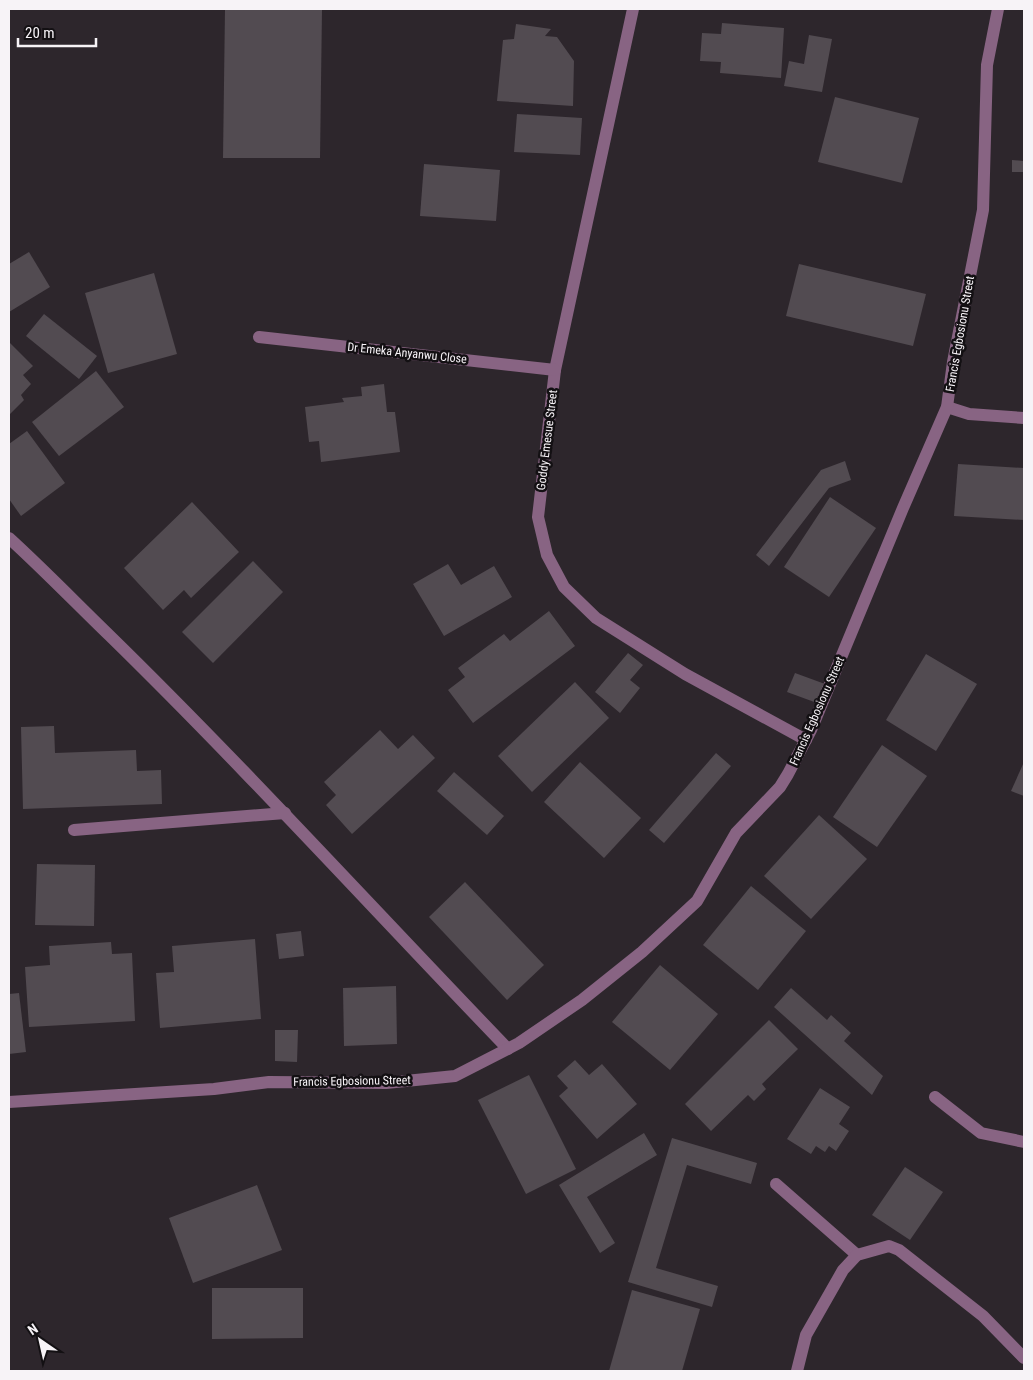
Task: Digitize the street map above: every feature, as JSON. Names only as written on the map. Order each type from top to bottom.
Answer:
[{"type":"street","name":"Goddy Emesue Street","points":[[633,9],[555,370],[538,517],[547,555],[564,587],[596,618],[685,674],[806,740]]},
{"type":"street","name":"Francis Egbosionu Street","points":[[9,1102],[214,1089],[269,1082],[386,1083],[455,1076],[508,1049],[582,1000],[642,952],[697,901],[736,833],[780,786],[806,740],[947,407],[953,362],[983,210],[987,65],[998,9]]},
{"type":"street","name":"Dr Emeka Anyanwu Close","points":[[259,337],[555,370]]},
{"type":"street","points":[[947,407],[969,414],[1024,418]]},
{"type":"street","points":[[9,538],[144,669],[285,813],[395,932],[508,1049]]},
{"type":"street","points":[[74,830],[285,813]]},
{"type":"street","points":[[935,1097],[981,1133],[1024,1142]]},
{"type":"street","points":[[776,1184],[856,1255]]},
{"type":"street","points":[[797,1371],[806,1335],[843,1270],[856,1255],[889,1246],[899,1250],[983,1316],[1024,1358]]},
{"type":"building","points":[[225,9],[322,9],[320,158],[223,158]]},
{"type":"building","points":[[722,23],[784,28],[781,78],[720,73],[721,62],[700,61],[702,33],[721,34]]},
{"type":"building","points":[[516,24],[551,29],[545,36],[557,37],[574,61],[573,106],[497,101],[503,40],[514,39]]},
{"type":"building","points":[[809,35],[832,39],[822,92],[784,86],[789,61],[804,64]]},
{"type":"building","points":[[835,97],[919,118],[902,183],[818,162]]},
{"type":"building","points":[[517,114],[582,118],[580,155],[514,152]]},
{"type":"building","points":[[1012,160],[1024,161],[1024,172],[1012,172]]},
{"type":"building","points":[[424,164],[500,170],[496,221],[420,216]]},
{"type":"building","points":[[29,252],[50,287],[9,312],[9,264]]},
{"type":"building","points":[[799,264],[926,294],[913,346],[786,316]]},
{"type":"building","points":[[154,273],[177,354],[108,373],[85,293]]},
{"type":"building","points":[[44,314],[97,356],[79,379],[26,336]]},
{"type":"building","points":[[9,342],[33,366],[23,375],[31,384],[21,395],[24,400],[10,414]]},
{"type":"building","points":[[96,371],[124,407],[59,456],[32,422]]},
{"type":"building","points":[[384,384],[387,412],[395,412],[400,452],[321,462],[319,441],[309,442],[305,407],[344,402],[342,398],[362,396],[361,387]]},
{"type":"building","points":[[27,431],[65,483],[21,516],[9,499],[9,444]]},
{"type":"building","points":[[845,461],[851,480],[829,488],[769,566],[756,555],[821,470]]},
{"type":"building","points":[[958,464],[1024,468],[1024,520],[954,516]]},
{"type":"building","points":[[830,497],[876,528],[829,597],[784,567]]},
{"type":"building","points":[[192,502],[239,552],[191,598],[184,590],[163,610],[124,568]]},
{"type":"building","points":[[253,561],[283,592],[213,663],[182,632]]},
{"type":"building","points":[[448,564],[461,585],[494,566],[512,597],[444,636],[413,584]]},
{"type":"building","points":[[549,611],[575,646],[473,723],[448,690],[465,677],[458,668],[504,634],[510,641]]},
{"type":"building","points":[[628,653],[643,665],[630,680],[640,688],[620,713],[595,692]]},
{"type":"building","points":[[926,654],[977,684],[936,751],[886,720]]},
{"type":"building","points":[[795,673],[825,684],[817,703],[787,692]]},
{"type":"building","points":[[575,682],[609,718],[532,792],[498,756]]},
{"type":"building","points":[[54,726],[55,753],[136,750],[137,771],[161,770],[162,804],[23,809],[21,727]]},
{"type":"building","points":[[380,730],[398,749],[413,735],[435,758],[352,834],[326,805],[336,795],[324,782]]},
{"type":"building","points":[[882,745],[927,776],[877,847],[833,817]]},
{"type":"building","points":[[716,753],[731,766],[664,843],[649,830]]},
{"type":"building","points":[[580,762],[641,818],[604,858],[544,802]]},
{"type":"building","points":[[1024,762],[1024,796],[1011,791]]},
{"type":"building","points":[[454,772],[504,816],[487,835],[437,791]]},
{"type":"building","points":[[819,815],[867,859],[811,919],[764,876]]},
{"type":"building","points":[[37,864],[95,865],[94,926],[35,925]]},
{"type":"building","points":[[465,882],[544,965],[507,1000],[429,917]]},
{"type":"building","points":[[751,886],[806,931],[758,990],[703,945]]},
{"type":"building","points":[[301,931],[304,956],[279,959],[276,934]]},
{"type":"building","points":[[255,939],[261,1019],[160,1028],[156,973],[174,972],[172,946]]},
{"type":"building","points":[[111,942],[112,954],[132,953],[135,1021],[29,1027],[25,967],[50,965],[49,946]]},
{"type":"building","points":[[660,965],[718,1014],[670,1070],[612,1022]]},
{"type":"building","points":[[396,986],[397,1044],[344,1046],[343,988]]},
{"type":"building","points":[[791,988],[827,1020],[831,1015],[851,1033],[844,1041],[883,1076],[872,1095],[774,1007]]},
{"type":"building","points":[[19,993],[26,1052],[9,1054],[9,994]]},
{"type":"building","points":[[769,1020],[798,1049],[762,1084],[766,1089],[754,1101],[748,1095],[711,1131],[685,1104]]},
{"type":"building","points":[[275,1030],[298,1030],[297,1062],[275,1061]]},
{"type":"building","points":[[575,1060],[589,1075],[602,1064],[637,1104],[597,1139],[559,1096],[568,1088],[557,1076]]},
{"type":"building","points":[[529,1075],[576,1169],[526,1194],[478,1100]]},
{"type":"building","points":[[820,1088],[850,1107],[839,1124],[849,1131],[836,1151],[829,1146],[825,1152],[816,1146],[811,1154],[787,1139]]},
{"type":"building","points":[[644,1133],[657,1155],[587,1197],[615,1243],[600,1253],[559,1185]]},
{"type":"building","points":[[672,1138],[757,1163],[751,1184],[687,1165],[656,1268],[718,1286],[712,1307],[628,1282]]},
{"type":"building","points":[[905,1167],[943,1192],[910,1240],[872,1215]]},
{"type":"building","points":[[257,1185],[282,1250],[193,1283],[169,1218]]},
{"type":"building","points":[[212,1288],[303,1288],[303,1338],[212,1339]]},
{"type":"building","points":[[632,1290],[700,1309],[682,1371],[609,1371]]}]
